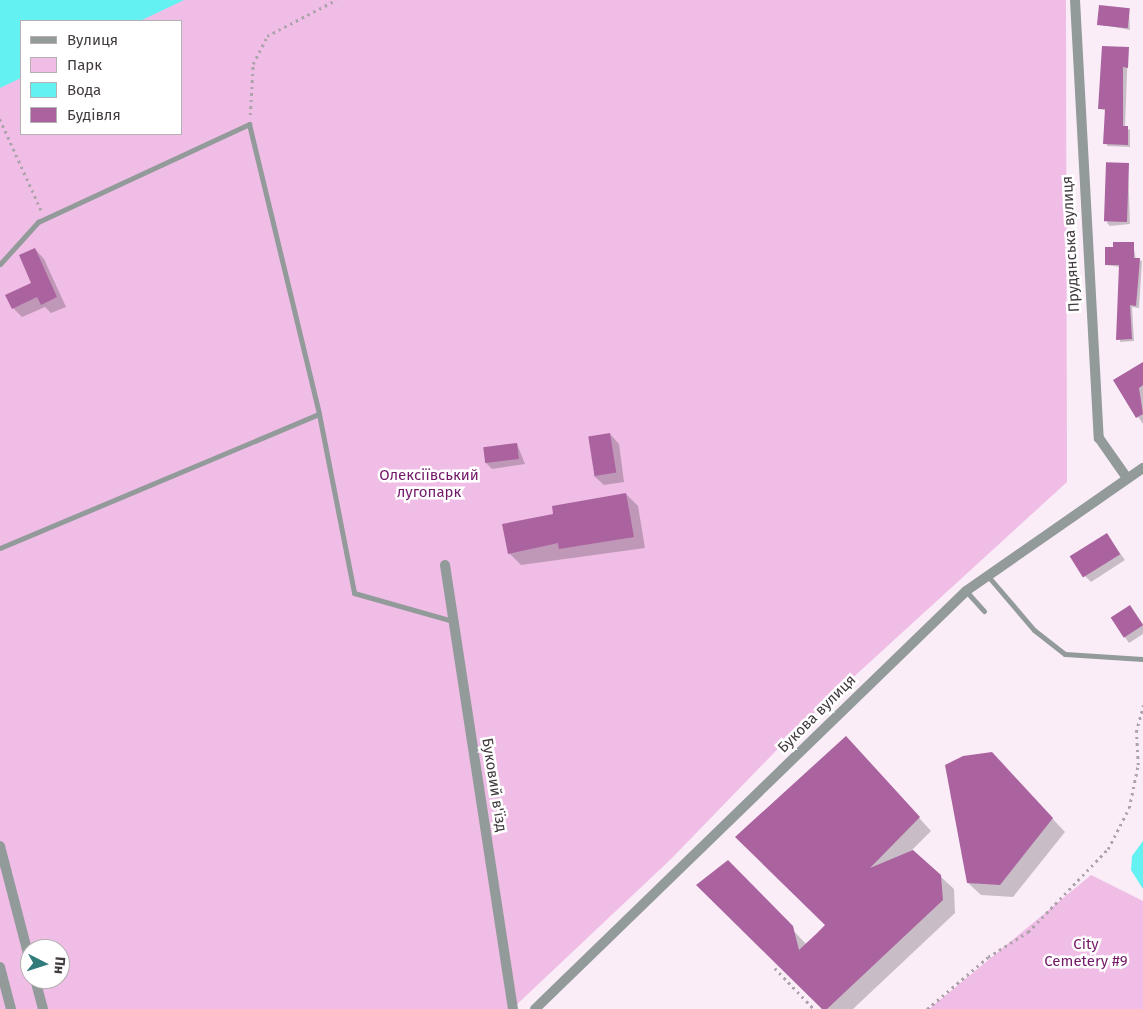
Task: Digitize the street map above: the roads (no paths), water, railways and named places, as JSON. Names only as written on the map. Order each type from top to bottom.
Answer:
[{"type":"street","name":"Прудянська вулиця","points":[[1076,0],[1099,438],[1127,478]]},
{"type":"street","name":"Букова вулиця","points":[[535,1009],[966,591],[986,574],[1143,468]]},
{"type":"street","name":"Буковий в'їзд","points":[[445,565],[513,1009]]},
{"type":"street","points":[[0,846],[24,939]]},
{"type":"street","points":[[0,967],[11,1009]]},
{"type":"street","points":[[38,989],[43,1009]]},
{"type":"lane","points":[[0,264],[45,218],[249,124],[319,414],[354,593],[454,621]]},
{"type":"lane","points":[[0,548],[319,414]]},
{"type":"lane","points":[[986,574],[1034,630],[1065,654],[1143,659]]},
{"type":"lane","points":[[966,591],[984,611]]},
{"type":"water","points":[[0,0],[184,0],[142,20],[20,20],[20,78],[0,88]]},
{"type":"water","points":[[1143,841],[1143,889],[1131,870],[1132,856]]},
{"type":"park label","name":"Олексіївський лугопарк","points":[[429,484]]},
{"type":"park label","name":"City Cemetery #9","points":[[1086,952]]}]
